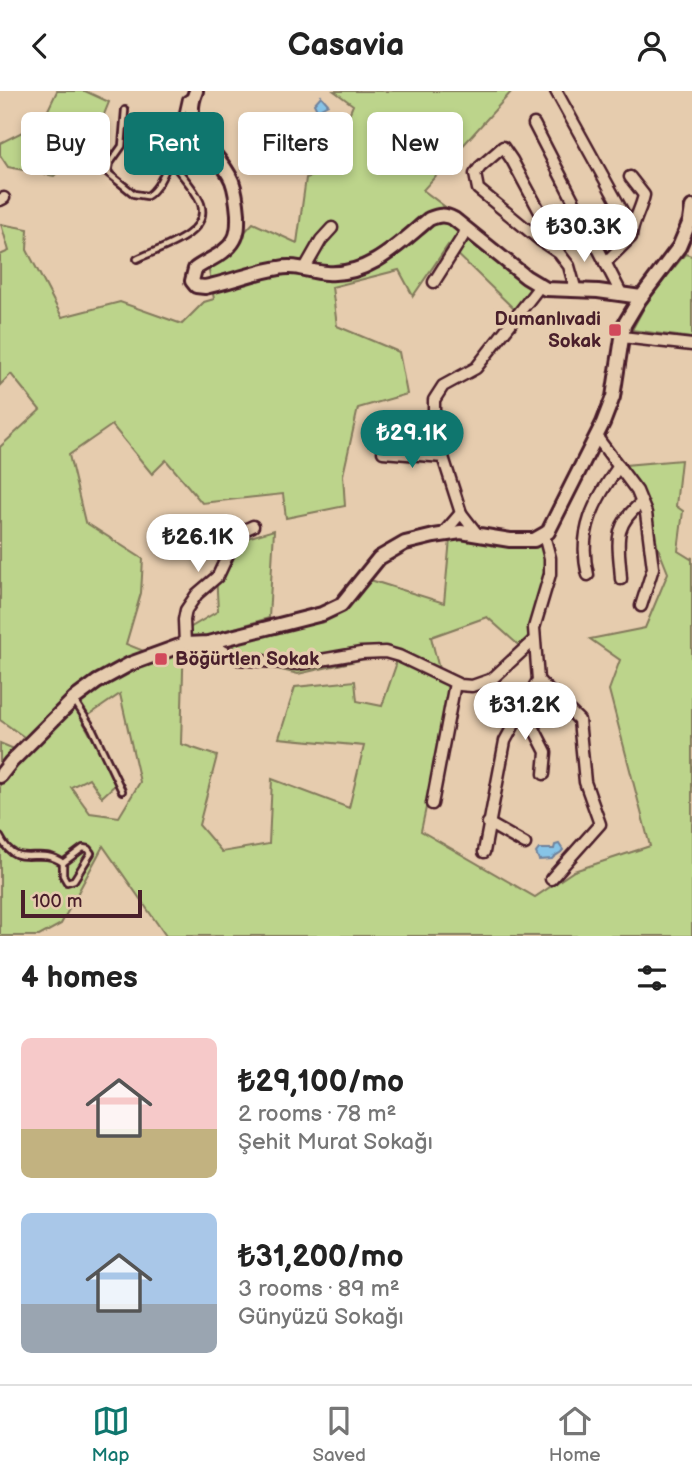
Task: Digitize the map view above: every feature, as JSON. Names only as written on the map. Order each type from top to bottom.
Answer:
[{"type":"street","points":[[556,91],[631,227]]},
{"type":"street","points":[[195,94],[191,115],[193,125],[232,180],[237,197],[238,227],[235,239],[227,249],[195,269],[192,281],[194,284],[205,287],[280,267],[305,268],[326,273],[353,271],[382,258],[429,219],[438,215],[447,216],[546,289],[642,297]]},
{"type":"street","points":[[534,124],[622,295]]},
{"type":"street","points":[[559,253],[508,215],[478,188],[475,174],[503,147],[512,159],[553,236],[559,253],[569,267],[576,291]]},
{"type":"street","points":[[606,263],[631,237],[631,227],[644,195],[630,177]]},
{"type":"street","points":[[0,776],[74,699],[97,682],[130,664],[185,644],[208,643],[322,614],[341,605],[379,558],[405,543],[461,532],[510,540],[534,540],[548,532],[613,397],[624,325],[679,247],[690,221],[692,207]]},
{"type":"street","points":[[305,268],[332,227]]},
{"type":"street","points":[[434,282],[467,230]]},
{"type":"street","points":[[478,535],[461,513],[443,457],[434,400],[443,386],[476,367],[540,286]]},
{"type":"street","points":[[622,337],[692,345]]},
{"type":"street","points":[[596,436],[637,491],[646,513],[653,568],[642,606]]},
{"type":"street","points":[[383,452],[443,457]]},
{"type":"street","points":[[588,575],[583,543],[589,518],[601,491],[619,466]]},
{"type":"street","points":[[621,579],[620,527],[626,516],[642,503]]},
{"type":"street","points":[[442,535],[461,513]]},
{"type":"street","points":[[185,644],[186,610],[197,594],[218,576],[238,533],[253,526]]},
{"type":"street","points":[[484,852],[505,741],[538,680],[534,628],[550,574],[550,558],[544,535]]},
{"type":"street","points":[[208,643],[238,659],[298,664],[361,653],[385,652],[455,683],[472,686],[489,681],[533,641]]},
{"type":"street","points":[[538,680],[579,720],[585,782],[600,824],[551,879]]},
{"type":"street","points":[[432,804],[455,683]]},
{"type":"street","points":[[523,707],[546,752],[544,774]]},
{"type":"street","points":[[488,823],[525,844]]},
{"type":"lane","points":[[182,112],[186,99],[195,94]]},
{"type":"lane","points":[[124,122],[122,146],[108,166],[110,175],[134,194],[147,196],[156,189],[162,175]]},
{"type":"lane","points":[[137,259],[191,234],[201,220],[200,200],[181,175]]},
{"type":"lane","points":[[74,699],[92,728],[122,791]]},
{"type":"lane","points":[[0,837],[6,849],[13,854],[50,857],[63,863]]},
{"type":"lane","points":[[83,848],[90,851],[72,881],[65,880],[63,863],[83,848]]},
{"type":"green space","points":[[57,91],[85,91],[109,102],[105,112],[47,112]]},
{"type":"green space","points":[[334,91],[512,91],[463,146],[463,112],[367,112],[367,175],[436,175],[423,190],[543,281],[515,310],[448,245],[413,296],[399,270],[332,287],[337,326],[399,352],[407,394],[358,408],[343,475],[345,506],[286,518],[283,494],[202,503],[166,460],[152,474],[112,425],[69,455],[85,522],[143,559],[141,593],[126,644],[146,652],[184,636],[181,744],[217,756],[199,825],[222,852],[269,844],[272,779],[349,808],[364,746],[279,738],[295,687],[355,681],[357,701],[382,706],[396,665],[391,653],[298,674],[228,657],[236,642],[345,602],[367,579],[444,603],[450,539],[541,545],[548,564],[524,650],[487,617],[431,637],[441,677],[452,687],[421,831],[535,897],[574,871],[650,846],[609,690],[620,660],[590,639],[645,628],[668,573],[625,465],[681,460],[676,506],[683,511],[678,551],[691,559],[692,557],[692,936],[166,936],[103,846],[61,924],[39,936],[0,936],[0,743],[14,749],[24,737],[0,720],[0,447],[40,410],[11,374],[0,385],[0,255],[9,251],[1,224],[28,229],[27,250],[62,317],[120,302],[182,324],[204,302],[214,299],[209,271],[253,223],[297,243],[306,178],[316,175],[353,175],[353,112],[350,112],[353,105]],"holes":[[[120,694],[140,782],[119,817],[90,813],[71,787],[89,778],[102,797],[117,783],[82,720]]]},
{"type":"green space","points":[[21,132],[21,170],[8,167],[0,155],[0,143]]},
{"type":"green space","points":[[685,254],[692,256],[692,338],[632,330],[648,300]]},
{"type":"green space","points":[[274,530],[269,618],[192,640],[188,629],[218,611],[216,572],[237,541]]},
{"type":"water","points":[[321,96],[328,104],[321,108],[324,112],[316,112],[314,104]]},
{"type":"water","points":[[559,844],[563,850],[560,853],[552,859],[539,860],[536,853],[539,849],[554,849],[555,845]]},
{"type":"place","name":"Dumanlıvadi Sokak","points":[[615,330]]},
{"type":"place","name":"Böğürtlen Sokak","points":[[161,659]]}]
